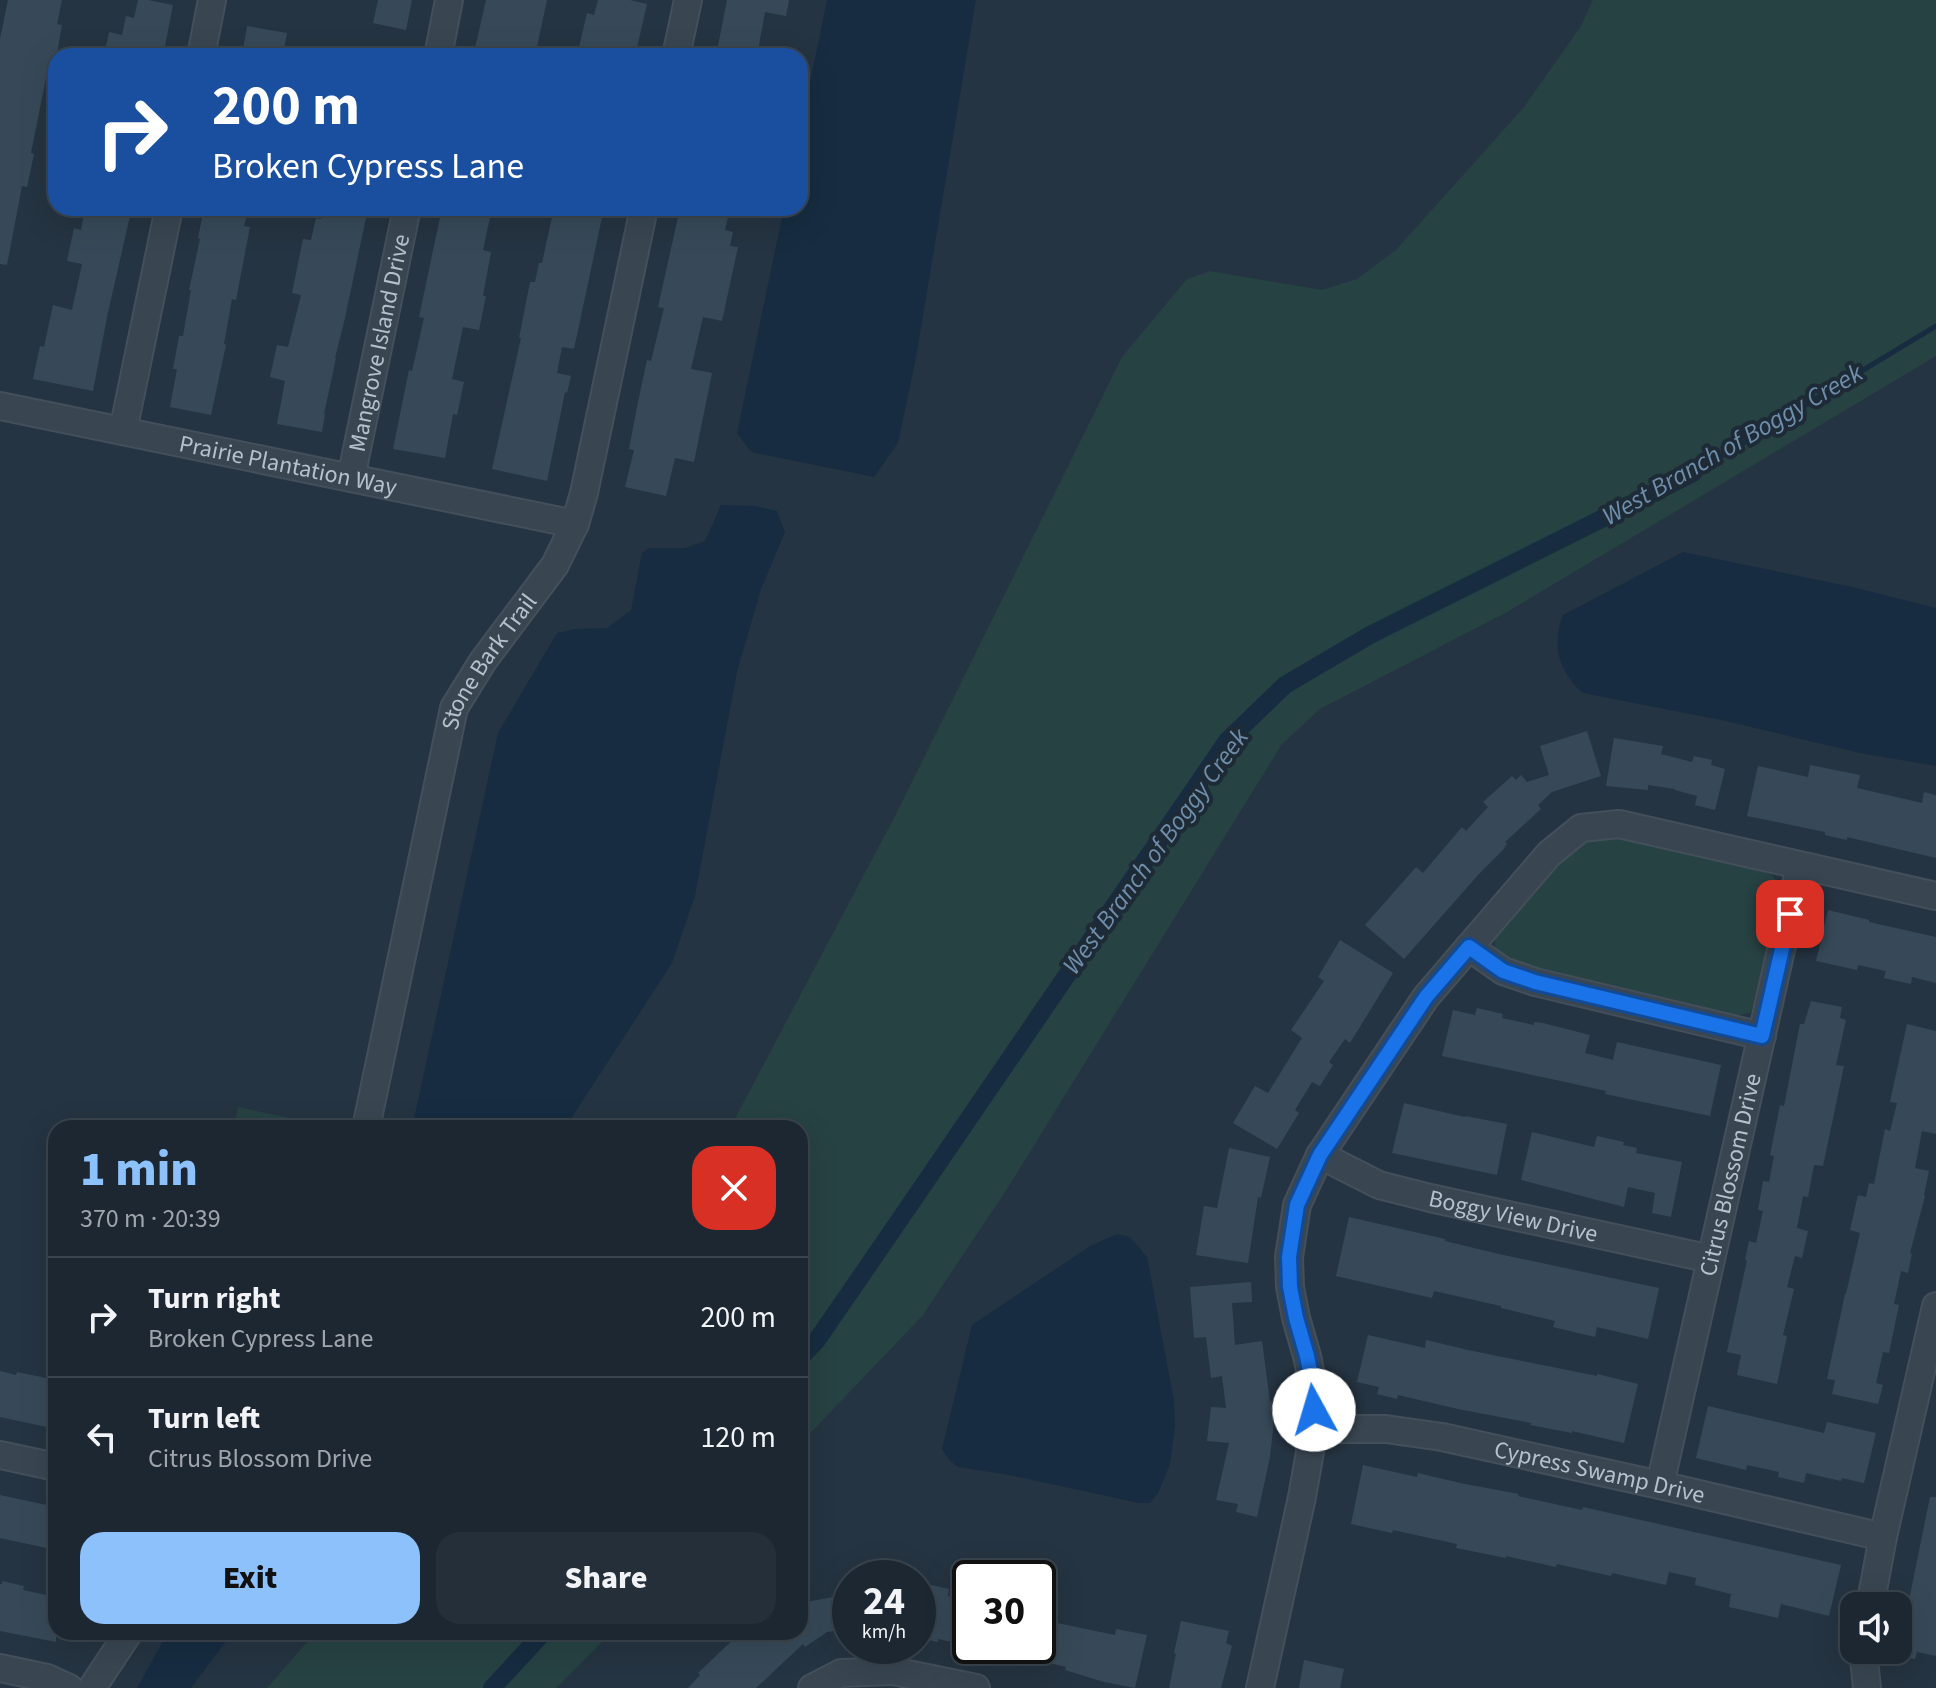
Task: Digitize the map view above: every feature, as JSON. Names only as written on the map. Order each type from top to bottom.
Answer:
[{"type":"street","points":[[203,48],[212,0]]},
{"type":"street","points":[[440,48],[449,0]]},
{"type":"street","points":[[678,48],[688,0]]},
{"type":"street","points":[[123,431],[167,216]]},
{"type":"street","name":"Mangrove Island Drive","points":[[351,478],[405,216]]},
{"type":"street","name":"Stone Bark Trail","points":[[368,1120],[454,708],[483,661],[555,565],[575,524],[642,216]]},
{"type":"street","name":"Prairie Plantation Way","points":[[0,406],[575,524]]},
{"type":"street","points":[[1260,1688],[1314,1429],[1314,1391],[1290,1287],[1289,1257],[1297,1205],[1320,1155],[1426,997],[1549,854],[1581,828],[1619,824],[1936,896]]},
{"type":"street","name":"Citrus Blossom Drive","points":[[1660,1485],[1800,866]]},
{"type":"street","points":[[1469,947],[1503,971],[1535,982],[1762,1036]]},
{"type":"street","name":"Boggy View Drive","points":[[1320,1155],[1379,1185],[1711,1259]]},
{"type":"street","points":[[1873,1592],[1936,1306]]},
{"type":"street","name":"Cypress Swamp Drive","points":[[1314,1429],[1386,1429],[1442,1437],[1883,1537]]},
{"type":"street","points":[[0,1455],[48,1465]]},
{"type":"street","points":[[92,1688],[124,1640]]},
{"type":"street","points":[[1864,1664],[1867,1688]]},
{"type":"street","points":[[0,1668],[47,1678],[69,1688]]},
{"type":"street","points":[[812,1688],[841,1673],[893,1671],[976,1688]]},
{"type":"green space","points":[[1593,0],[1936,0],[1936,356],[1507,612],[1320,709],[1282,744],[1007,1189],[923,1315],[808,1436],[808,1120],[734,1120],[896,814],[1122,357],[1187,279],[1210,271],[1322,290],[1357,279],[1396,250],[1524,107],[1581,26]]},
{"type":"green space","points":[[1615,836],[1763,868],[1775,879],[1781,894],[1760,994],[1750,1013],[1732,1017],[1518,972],[1496,952],[1494,938],[1560,857],[1595,837]]},
{"type":"green space","points":[[238,1107],[298,1120],[236,1120]]},
{"type":"green space","points":[[309,1640],[604,1640],[556,1688],[267,1688]]},
{"type":"water","points":[[827,0],[976,0],[915,363],[898,443],[874,477],[751,452],[737,433],[782,216],[808,216],[808,92]]},
{"type":"water","points":[[721,505],[756,506],[777,511],[785,532],[761,589],[737,672],[695,896],[672,963],[570,1120],[414,1120],[498,733],[557,633],[607,628],[631,610],[642,553],[649,548],[685,548],[705,541]]},
{"type":"water","points":[[1683,552],[1857,588],[1936,608],[1936,766],[1860,753],[1726,721],[1583,693],[1568,676],[1560,657],[1558,637],[1563,615]]},
{"type":"water","points":[[1117,1234],[1130,1237],[1147,1257],[1174,1401],[1175,1426],[1170,1464],[1158,1493],[1150,1503],[1139,1503],[958,1467],[942,1449],[972,1325],[1090,1246]]},
{"type":"water","points":[[164,1640],[227,1640],[191,1688],[137,1688]]},
{"type":"building","points":[[8,0],[62,0],[57,24],[62,25],[58,48],[48,48],[48,68],[31,153],[34,154],[27,187],[22,186],[7,265],[0,264],[0,39]]},
{"type":"building","points":[[138,0],[173,5],[165,48],[106,48],[109,32],[122,35],[126,16],[134,18]]},
{"type":"building","points":[[378,0],[412,0],[406,30],[373,23]]},
{"type":"building","points":[[486,0],[547,0],[537,48],[475,48]]},
{"type":"building","points":[[598,0],[630,0],[647,4],[637,48],[579,48],[587,13],[594,15]]},
{"type":"building","points":[[727,0],[789,0],[786,16],[765,12],[758,48],[718,48]]},
{"type":"building","points":[[247,26],[287,33],[284,48],[243,48]]},
{"type":"building","points":[[84,216],[130,216],[93,391],[33,379],[53,305],[72,310],[82,264],[67,261],[74,228],[81,230]]},
{"type":"building","points":[[247,216],[244,226],[250,227],[236,300],[232,299],[211,415],[170,407],[177,369],[173,369],[179,336],[183,336],[198,238],[204,218]]},
{"type":"building","points":[[322,216],[366,216],[322,432],[277,424],[285,381],[270,377],[277,345],[288,347],[301,295],[292,293],[303,239],[311,240],[316,218],[321,219]]},
{"type":"building","points":[[440,216],[490,216],[483,250],[491,252],[483,296],[486,296],[479,330],[463,327],[452,379],[464,382],[457,415],[453,414],[445,458],[393,449],[409,370],[412,371],[424,318],[419,317]]},
{"type":"building","points":[[552,216],[602,216],[574,349],[562,347],[557,373],[571,376],[547,481],[492,469],[530,282],[535,282],[539,263],[542,263]]},
{"type":"building","points":[[678,216],[728,216],[725,230],[733,232],[730,246],[738,247],[722,321],[703,317],[691,369],[712,373],[694,462],[675,458],[666,496],[625,487],[634,450],[629,449],[647,360],[651,361],[664,308],[658,307]]},
{"type":"building","points":[[1587,731],[1601,776],[1552,792],[1538,805],[1541,809],[1505,842],[1507,844],[1503,850],[1404,959],[1365,925],[1416,867],[1423,873],[1462,827],[1466,831],[1488,807],[1483,802],[1512,776],[1516,780],[1521,775],[1527,782],[1549,775],[1540,746]]},
{"type":"building","points":[[1614,738],[1663,746],[1661,754],[1692,762],[1694,756],[1712,760],[1711,765],[1725,769],[1715,810],[1695,805],[1697,796],[1675,789],[1648,785],[1648,790],[1606,786]]},
{"type":"building","points":[[1810,765],[1860,775],[1857,788],[1922,803],[1924,792],[1936,795],[1936,858],[1747,816],[1758,766],[1808,777]]},
{"type":"building","points":[[1828,910],[1936,937],[1936,983],[1912,977],[1911,984],[1884,978],[1886,971],[1858,965],[1857,970],[1816,961]]},
{"type":"building","points":[[1340,940],[1393,973],[1350,1043],[1345,1039],[1329,1062],[1333,1065],[1320,1086],[1312,1082],[1295,1110],[1299,1113],[1277,1149],[1233,1123],[1255,1086],[1268,1093],[1302,1038],[1291,1030],[1324,981],[1318,977]]},
{"type":"building","points":[[1811,1001],[1842,1007],[1840,1018],[1846,1020],[1836,1065],[1844,1066],[1823,1166],[1814,1165],[1808,1197],[1803,1196],[1797,1228],[1808,1231],[1802,1258],[1795,1256],[1787,1287],[1794,1289],[1783,1335],[1787,1336],[1777,1384],[1737,1375],[1741,1355],[1727,1352],[1749,1241],[1756,1243],[1763,1211],[1758,1210],[1763,1181],[1769,1182],[1774,1156],[1770,1155],[1780,1105],[1784,1106],[1800,1024],[1804,1024]]},
{"type":"building","points":[[1477,1008],[1503,1014],[1502,1018],[1534,1025],[1534,1022],[1543,1023],[1590,1035],[1585,1053],[1613,1060],[1617,1042],[1721,1065],[1710,1116],[1442,1056],[1453,1010],[1475,1015]]},
{"type":"building","points":[[1907,1024],[1936,1031],[1936,1134],[1922,1131],[1915,1168],[1929,1171],[1925,1196],[1908,1273],[1901,1271],[1894,1304],[1899,1305],[1889,1353],[1883,1352],[1876,1383],[1883,1385],[1878,1404],[1832,1394],[1835,1380],[1827,1379],[1860,1233],[1850,1230],[1858,1195],[1866,1197],[1869,1183],[1874,1184],[1885,1129],[1890,1131],[1897,1103],[1890,1102]]},
{"type":"building","points":[[1404,1103],[1507,1124],[1497,1175],[1392,1153]]},
{"type":"building","points":[[1532,1132],[1594,1147],[1597,1136],[1624,1142],[1623,1145],[1637,1148],[1636,1153],[1682,1162],[1671,1217],[1652,1213],[1655,1193],[1628,1187],[1624,1207],[1521,1180]]},
{"type":"building","points":[[1229,1148],[1270,1157],[1261,1198],[1258,1197],[1248,1263],[1196,1255],[1204,1206],[1217,1208]]},
{"type":"building","points":[[1349,1217],[1499,1254],[1659,1288],[1648,1339],[1597,1327],[1595,1337],[1553,1327],[1555,1321],[1501,1306],[1434,1291],[1432,1298],[1336,1276]]},
{"type":"building","points":[[1251,1282],[1252,1302],[1232,1303],[1235,1345],[1262,1341],[1270,1401],[1276,1402],[1270,1457],[1257,1517],[1236,1512],[1238,1504],[1216,1500],[1229,1443],[1207,1441],[1211,1407],[1226,1408],[1222,1376],[1211,1378],[1206,1337],[1194,1338],[1190,1287]]},
{"type":"building","points":[[1368,1335],[1425,1348],[1426,1340],[1638,1384],[1624,1443],[1398,1395],[1397,1399],[1377,1394],[1379,1387],[1357,1382]]},
{"type":"building","points":[[0,1371],[48,1378],[48,1427],[0,1417]]},
{"type":"building","points":[[1708,1406],[1824,1433],[1827,1422],[1876,1433],[1864,1483],[1806,1473],[1804,1483],[1778,1477],[1779,1472],[1747,1465],[1746,1470],[1696,1458]]},
{"type":"building","points":[[1363,1465],[1417,1477],[1418,1473],[1582,1510],[1583,1507],[1841,1565],[1829,1616],[1781,1604],[1778,1618],[1729,1607],[1731,1594],[1695,1585],[1696,1578],[1669,1572],[1666,1585],[1612,1573],[1611,1576],[1557,1564],[1556,1567],[1506,1558],[1456,1548],[1457,1544],[1351,1524]]},
{"type":"building","points":[[0,1495],[48,1505],[48,1548],[0,1538]]},
{"type":"building","points":[[1930,1497],[1936,1497],[1936,1656],[1917,1652],[1915,1659],[1912,1659],[1911,1592]]},
{"type":"building","points":[[2,1581],[24,1586],[23,1590],[48,1595],[48,1640],[56,1642],[0,1631]]},
{"type":"building","points":[[936,1586],[949,1589],[948,1596],[952,1597],[952,1642],[938,1639],[938,1642]]},
{"type":"building","points":[[832,1597],[832,1631],[805,1647],[803,1644],[756,1688],[688,1688],[700,1675],[698,1673],[733,1640],[808,1640],[808,1602]]},
{"type":"building","points":[[1181,1621],[1229,1631],[1226,1643],[1232,1646],[1221,1688],[1169,1688]]},
{"type":"building","points":[[1056,1623],[1115,1635],[1116,1629],[1147,1635],[1135,1688],[1104,1682],[1065,1670],[1066,1667],[1054,1664]]},
{"type":"building","points":[[1304,1660],[1344,1669],[1340,1688],[1299,1688]]},
{"type":"waterway","name":"West Branch of Boggy Creek","points":[[1693,473],[1936,326]]},
{"type":"waterway","name":"West Branch of Boggy Creek","points":[[808,1350],[1227,741],[1285,685],[1370,635],[1693,473]]},
{"type":"waterway","name":"West Branch of Boggy Creek","points":[[492,1688],[537,1640]]},
{"type":"route","points":[[1314,1410],[1314,1391],[1290,1287],[1289,1257],[1297,1205],[1320,1155],[1426,997],[1469,947],[1503,971],[1535,982],[1762,1036],[1790,914]]}]
